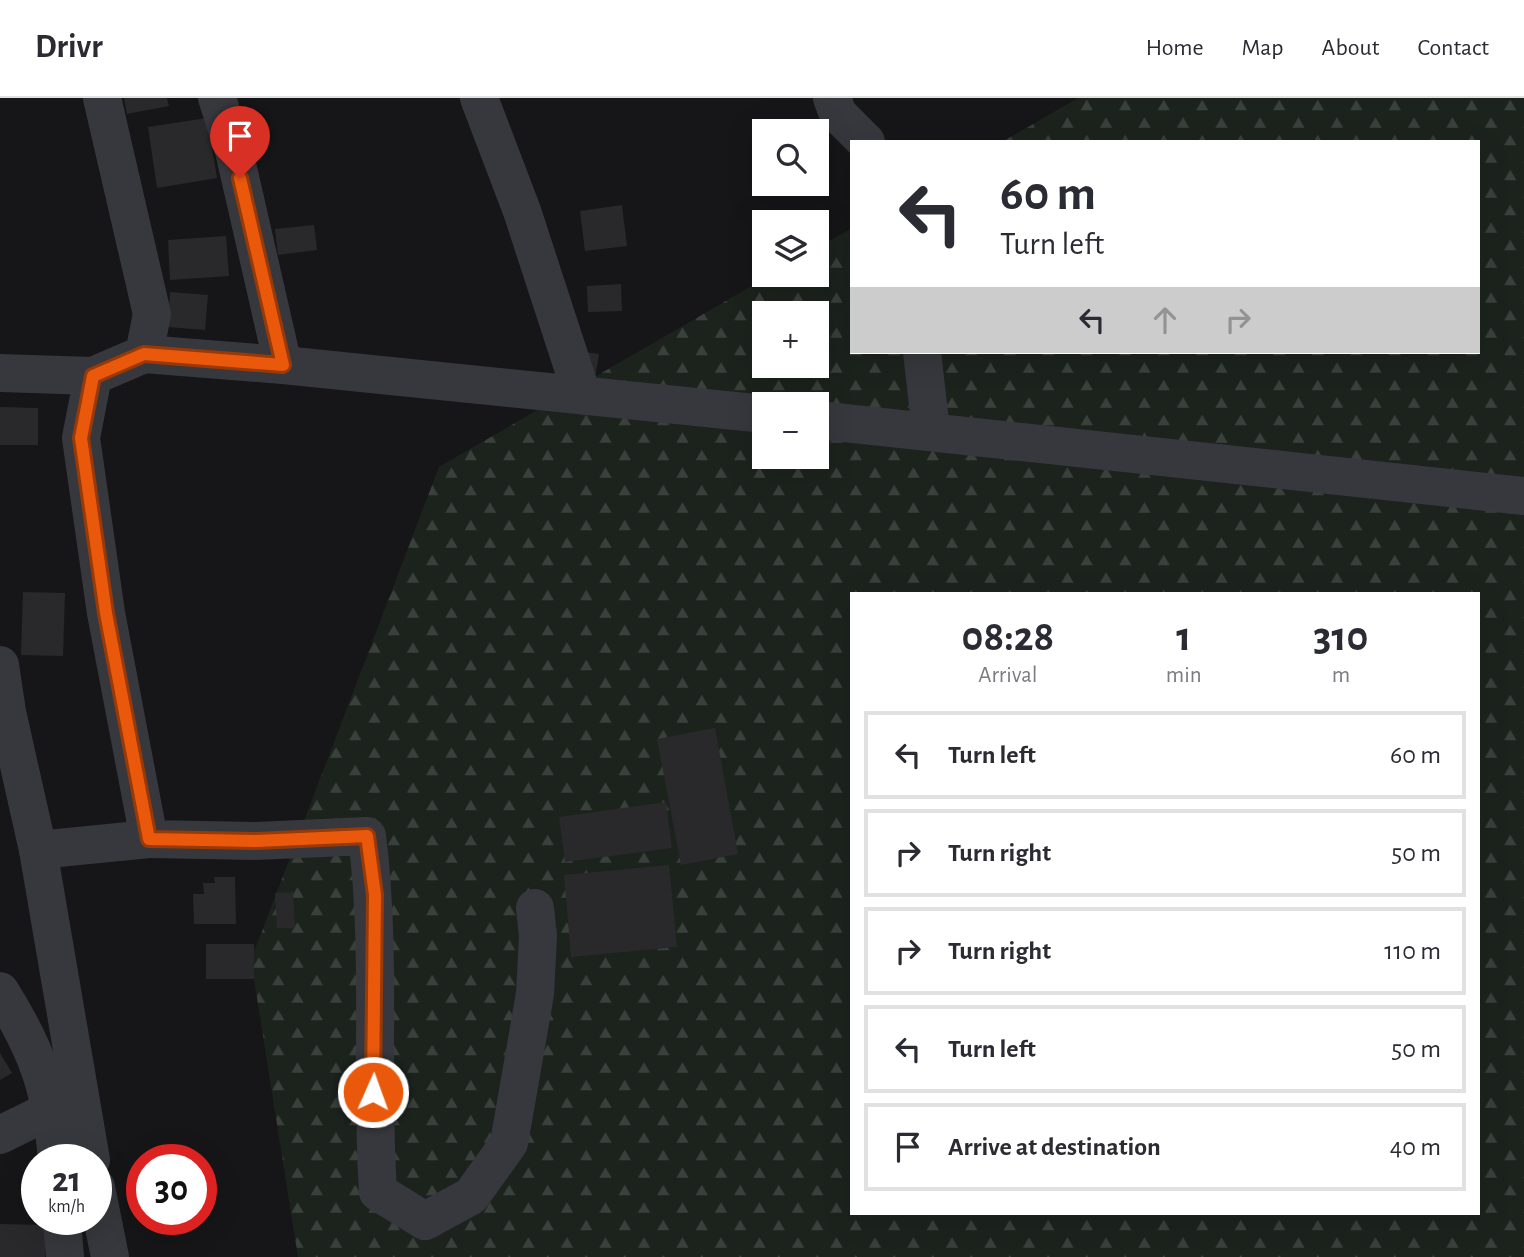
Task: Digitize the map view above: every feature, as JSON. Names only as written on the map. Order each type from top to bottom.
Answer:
[{"type":"street","points":[[102,98],[152,314],[144,354]]},
{"type":"street","points":[[217,98],[234,151],[283,365]]},
{"type":"street","points":[[479,98],[522,211],[582,395]]},
{"type":"street","points":[[832,98],[838,114],[864,140]]},
{"type":"street","points":[[0,373],[93,376],[144,354],[283,365],[752,413]]},
{"type":"street","points":[[922,354],[931,431]]},
{"type":"street","points":[[93,376],[81,438],[106,613],[149,839]]},
{"type":"street","points":[[829,420],[1524,496]]},
{"type":"street","points":[[0,665],[7,712],[38,850],[88,1144]]},
{"type":"street","points":[[38,850],[149,839],[256,841],[367,836],[375,895],[373,1117],[378,1192],[425,1221],[471,1196],[509,1143],[535,994],[535,908]]},
{"type":"street","points":[[0,991],[29,1036],[53,1109],[56,1144]]},
{"type":"street","points":[[0,1135],[53,1109]]},
{"type":"street","points":[[63,1235],[65,1257]]},
{"type":"street","points":[[106,1235],[110,1257]]},
{"type":"green space","points":[[1078,98],[1524,98],[1524,1257],[298,1257],[251,960],[439,467],[752,286],[829,287],[829,241],[850,229],[850,354],[1480,354],[1480,140],[1005,140]]},
{"type":"building","points":[[124,98],[167,98],[169,106],[127,114]]},
{"type":"building","points":[[207,118],[217,178],[157,188],[148,127]]},
{"type":"building","points":[[622,205],[627,246],[585,251],[580,211]]},
{"type":"building","points":[[314,225],[317,250],[278,255],[275,229]]},
{"type":"building","points":[[226,236],[229,276],[170,280],[168,240]]},
{"type":"building","points":[[621,284],[622,311],[588,312],[587,286]]},
{"type":"building","points":[[170,292],[208,295],[205,330],[168,327]]},
{"type":"building","points":[[585,352],[599,354],[595,378]]},
{"type":"building","points":[[0,407],[38,408],[38,445],[0,445]]},
{"type":"building","points":[[23,592],[65,593],[63,656],[21,655]]},
{"type":"building","points":[[715,728],[738,854],[681,865],[657,739]]},
{"type":"building","points":[[666,802],[672,848],[565,862],[559,817]]},
{"type":"building","points":[[669,865],[677,947],[571,957],[564,875]]},
{"type":"building","points":[[214,877],[235,877],[236,924],[194,924],[193,894],[204,894],[203,883],[215,883]]},
{"type":"building","points":[[293,892],[295,928],[277,928],[275,893]]},
{"type":"building","points":[[206,944],[254,944],[254,979],[206,979]]},
{"type":"building","points":[[0,1053],[12,1073],[0,1080]]},
{"type":"building","points":[[0,1224],[21,1224],[21,1235],[46,1235],[45,1257],[0,1257]]},
{"type":"route","points":[[240,178],[283,365],[144,354],[93,376],[81,438],[106,613],[149,839],[256,841],[367,836],[375,895],[373,1092]]}]
